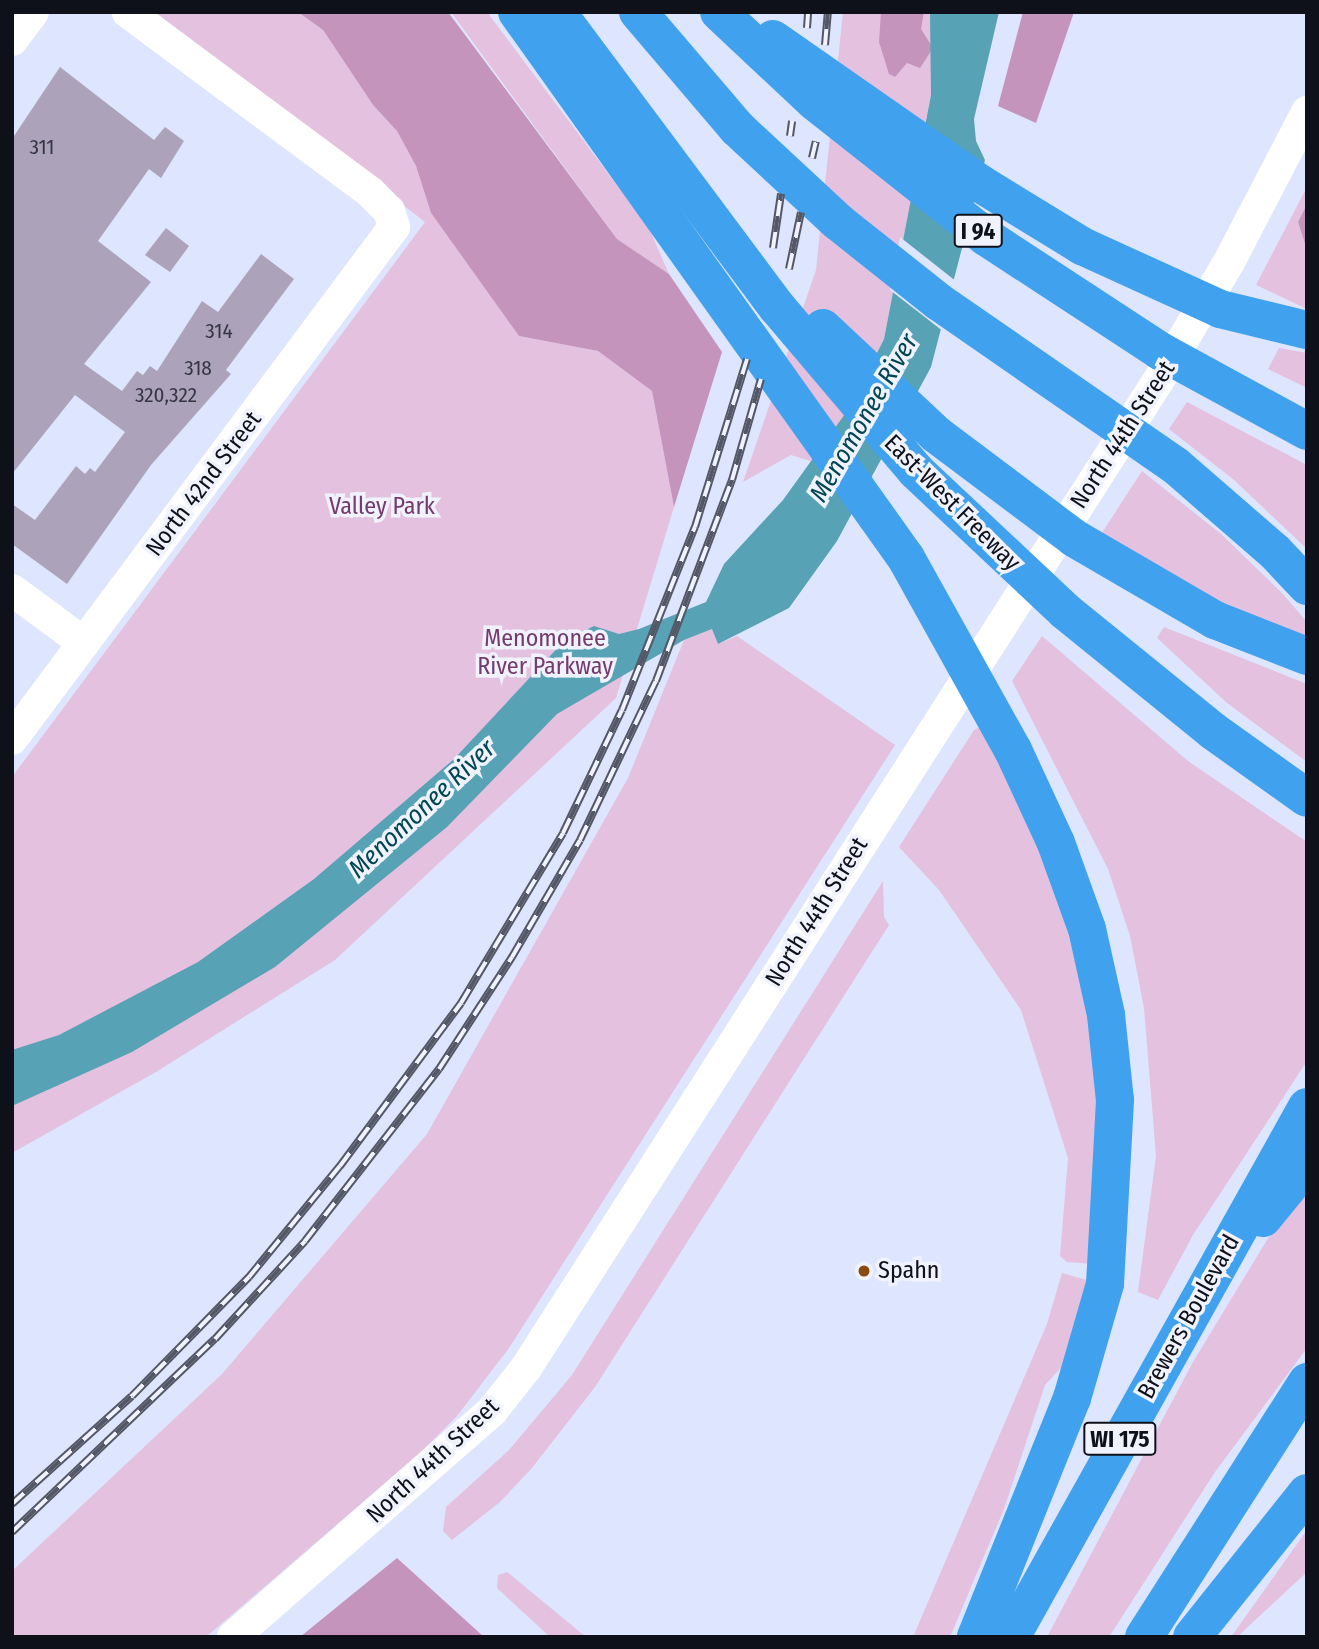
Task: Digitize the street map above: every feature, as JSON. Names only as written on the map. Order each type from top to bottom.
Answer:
[{"type":"highway","points":[[517,12],[668,220],[906,558],[988,701],[1074,888],[1098,974],[1111,1058],[1116,1138],[1105,1284],[1072,1398],[976,1637]]},
{"type":"highway","name":"East-West Freeway","points":[[556,12],[727,243],[823,365],[925,480],[1005,559],[1124,660],[1307,798]]},
{"type":"highway","points":[[638,12],[688,74],[787,176],[877,254],[939,302],[1176,467],[1247,527],[1307,586]]},
{"type":"highway","name":"I 94","points":[[719,12],[825,110],[986,237],[1104,317],[1307,431]]},
{"type":"highway","points":[[731,12],[839,82],[981,184],[1082,246],[1208,305],[1307,330]]},
{"type":"highway","points":[[727,243],[815,320],[894,397],[982,472],[1074,538],[1167,593],[1259,639],[1307,656]]},
{"type":"highway","name":"Brewers Boulevard","points":[[1011,1637],[1307,1107]]},
{"type":"highway","points":[[1231,1243],[1253,1228],[1307,1164]]},
{"type":"highway","points":[[1144,1637],[1307,1382]]},
{"type":"highway","points":[[1192,1637],[1307,1493]]},
{"type":"street","points":[[12,40],[33,12]]},
{"type":"street","name":"North 42nd Street","points":[[12,739],[394,227],[389,211],[370,192],[128,12]]},
{"type":"street","name":"North 44th Street","points":[[233,1637],[492,1411],[526,1368],[1165,370],[1230,260],[1307,112]]},
{"type":"street","points":[[12,590],[84,643]]},
{"type":"green space","points":[[155,12],[298,12],[323,30],[373,105],[397,131],[416,166],[431,213],[519,336],[598,351],[652,391],[674,507],[616,698],[335,960],[156,1072],[12,1153],[12,777],[425,222]]},
{"type":"green space","points":[[451,12],[487,12],[649,228],[669,274],[617,239]]},
{"type":"green space","points":[[843,12],[930,12],[933,34],[931,95],[884,339],[850,407],[813,462],[791,455],[743,482],[816,270]]},
{"type":"green space","points":[[1307,187],[1307,204],[1298,222],[1307,250],[1307,309],[1256,285]]},
{"type":"green space","points":[[1279,348],[1307,353],[1307,388],[1268,369]]},
{"type":"green space","points":[[1187,402],[1307,465],[1307,549],[1234,480],[1169,429]]},
{"type":"green space","points":[[1142,471],[1221,534],[1282,593],[1307,622],[1307,641],[1222,604],[1100,536]]},
{"type":"green space","points":[[1164,627],[1307,684],[1307,762],[1227,703],[1157,638]]},
{"type":"green space","points":[[712,629],[718,644],[737,636],[895,745],[509,1348],[457,1416],[420,1453],[206,1637],[12,1637],[12,1571],[222,1374],[427,1134],[628,778],[684,640]]},
{"type":"green space","points":[[1042,636],[1188,761],[1307,842],[1307,1061],[1193,1235],[1158,1300],[1138,1292],[1156,1156],[1144,1008],[1130,936],[1108,869],[1012,681]]},
{"type":"green space","points":[[983,725],[1051,862],[1100,1064],[1093,1264],[1067,1262],[1060,1256],[1068,1158],[1021,1010],[939,890],[899,847],[974,730]]},
{"type":"green space","points":[[883,881],[884,917],[889,925],[595,1387],[532,1468],[500,1502],[452,1540],[443,1531],[446,1507],[509,1450],[572,1375]]},
{"type":"green space","points":[[1307,1186],[1307,1348],[1215,1472],[1109,1637],[1047,1637],[1193,1362],[1267,1240]]},
{"type":"green space","points":[[1062,1273],[1090,1281],[1075,1353],[1045,1385],[1004,1509],[950,1637],[913,1637],[1047,1324]]},
{"type":"green space","points":[[1307,1530],[1307,1572],[1237,1637],[1231,1637]]},
{"type":"green space","points":[[507,1572],[586,1637],[550,1637],[497,1588],[498,1575]]},
{"type":"shaded area","points":[[298,12],[448,12],[617,239],[669,274],[722,352],[674,507],[652,391],[598,351],[519,336],[431,213],[416,166],[397,131],[373,105],[323,30]]},
{"type":"shaded area","points":[[881,12],[924,12],[921,29],[933,48],[920,68],[907,63],[895,77],[889,74],[879,42]]},
{"type":"shaded area","points":[[1023,12],[1074,12],[1036,123],[998,106]]},
{"type":"shaded area","points":[[1307,204],[1307,250],[1298,222]]},
{"type":"shaded area","points":[[397,1558],[484,1637],[300,1637]]},
{"type":"water","name":"Menomonee River","points":[[930,12],[999,12],[974,119],[976,141],[985,160],[931,367],[837,541],[789,608],[718,644],[712,629],[684,640],[557,714],[447,827],[275,967],[132,1052],[12,1106],[12,1050],[59,1035],[198,962],[314,879],[454,759],[564,641],[594,626],[619,634],[639,629],[706,602],[724,564],[783,500],[850,407],[884,339],[931,95]]},
{"type":"pier","points":[[900,237],[957,282],[944,332],[890,290]]},
{"type":"building","points":[[60,67],[154,140],[165,127],[184,141],[161,178],[149,169],[98,241],[151,282],[84,364],[122,391],[137,371],[143,375],[150,366],[157,371],[202,301],[218,312],[261,254],[294,279],[226,370],[231,374],[151,465],[67,584],[12,544],[12,504],[35,520],[76,466],[85,474],[90,468],[95,472],[125,432],[75,395],[12,474],[12,139]]},
{"type":"building","points":[[166,228],[189,246],[170,272],[145,255]]},
{"type":"railway","points":[[807,28],[808,12]]},
{"type":"railway","points":[[825,45],[828,12]]},
{"type":"railway","points":[[790,136],[792,121]]},
{"type":"railway","points":[[812,158],[816,141]]},
{"type":"railway","points":[[773,248],[781,194]]},
{"type":"railway","points":[[789,269],[801,212]]},
{"type":"railway","points":[[12,1504],[132,1396],[249,1277],[340,1166],[461,1003],[563,833],[622,710],[695,527],[747,359]]},
{"type":"railway","points":[[12,1532],[215,1339],[305,1241],[439,1069],[512,957],[580,840],[656,681],[732,480],[761,379]]},
{"type":"place","name":"Spahn","points":[[864,1271]]},
{"type":"park label","name":"Valley Park","points":[[382,507]]},
{"type":"park label","name":"Menomonee River Parkway","points":[[545,653]]}]
